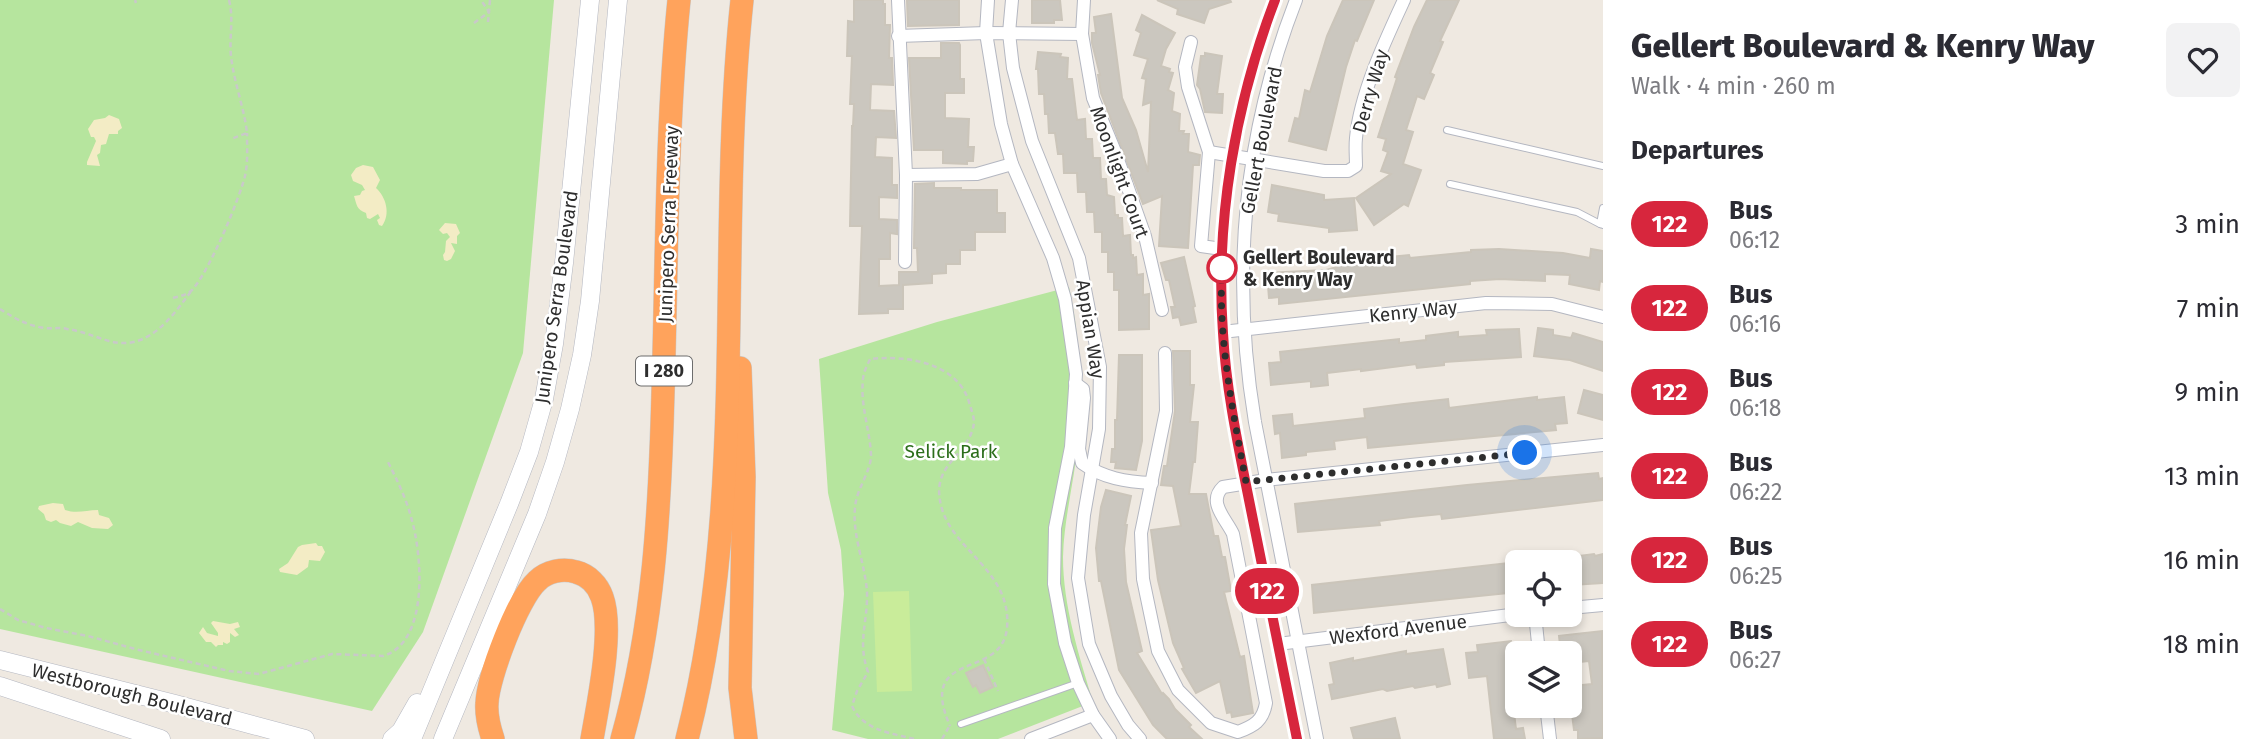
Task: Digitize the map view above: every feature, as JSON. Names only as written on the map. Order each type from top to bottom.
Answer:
[{"type":"highway","name":"Junipero Serra Freeway","points":[[622,739],[642,649],[657,538],[671,114],[679,0]]},
{"type":"highway","points":[[687,739],[709,633],[719,549],[736,65],[742,0]]},
{"type":"highway","points":[[730,232],[744,439],[740,703],[746,739]]},
{"type":"highway","points":[[493,739],[487,719],[486,702],[501,651],[531,588],[548,573],[564,570],[576,571],[589,578],[601,593],[605,606],[604,649],[592,739]]},
{"type":"main road","name":"Junipero Serra Boulevard","points":[[412,739],[519,479],[544,399],[564,263],[590,0]]},
{"type":"main road","name":"Junipero Serra Boulevard","points":[[443,739],[537,514],[570,410],[590,300],[618,0]]},
{"type":"main road","points":[[392,739],[401,731],[457,632]]},
{"type":"main road","name":"Westborough Boulevard","points":[[0,660],[305,739]]},
{"type":"main road","name":"Westborough Boulevard","points":[[0,686],[161,739]]},
{"type":"street","points":[[898,0],[906,174],[905,262]]},
{"type":"street","name":"Appian Way","points":[[988,0],[986,33],[1001,124],[1012,164],[1053,258],[1065,299],[1076,374],[1071,447],[1055,528],[1054,584],[1065,643],[1078,683],[1093,715],[1110,739]]},
{"type":"street","name":"Appian Way","points":[[1012,0],[1009,33],[1013,68],[1032,141],[1079,258],[1100,367],[1099,429],[1081,537],[1078,578],[1089,644],[1111,696],[1128,725],[1140,739]]},
{"type":"street","name":"Moonlight Court","points":[[1084,0],[1082,34],[1093,98],[1145,236],[1162,310]]},
{"type":"street","name":"Gellert Boulevard","points":[[1275,0],[1244,100],[1233,157],[1222,249],[1223,332],[1227,379],[1297,739]]},
{"type":"street","name":"Gellert Boulevard","points":[[1297,0],[1276,61],[1253,160],[1242,243],[1243,330],[1247,376],[1317,739]]},
{"type":"street","name":"Derry Way","points":[[1253,160],[1324,171],[1348,171],[1356,166],[1356,138],[1367,90],[1404,0]]},
{"type":"street","points":[[898,36],[1082,34]]},
{"type":"street","points":[[1191,43],[1185,66],[1188,87],[1209,152],[1201,246],[1222,249]]},
{"type":"street","points":[[1209,152],[1253,160]]},
{"type":"street","points":[[906,174],[977,174],[1012,164]]},
{"type":"street","name":"Kenry Way","points":[[1223,332],[1486,303],[1552,304],[1603,317]]},
{"type":"street","points":[[1166,353],[1166,411],[1141,533],[1143,579],[1158,651],[1178,690],[1210,723],[1238,732],[1259,723],[1266,703],[1233,534],[1219,511],[1218,492],[1223,487],[1246,482],[1603,445]]},
{"type":"street","points":[[1075,383],[1083,389],[1084,398],[1079,454],[1082,463],[1104,476],[1152,483]]},
{"type":"street","points":[[1582,607],[1603,605]]},
{"type":"street","name":"Wexford Avenue","points":[[1278,644],[1505,616]]},
{"type":"street","points":[[1031,739],[1093,715]]},
{"type":"street","points":[[1548,718],[1550,739]]},
{"type":"lane","points":[[1447,130],[1603,166]]},
{"type":"lane","points":[[1450,184],[1577,212],[1602,224],[1603,208]]},
{"type":"lane","points":[[961,723],[1078,683]]},
{"type":"path","points":[[0,309],[32,326],[64,328],[125,344],[158,331],[170,320],[203,274],[222,235],[245,176],[247,133],[230,53],[232,11],[229,0]]},
{"type":"path","points":[[481,0],[489,12]]},
{"type":"path","points":[[488,22],[490,0]]},
{"type":"path","points":[[474,23],[489,12]]},
{"type":"path","points":[[231,139],[247,133]]},
{"type":"path","points":[[173,298],[192,290]]},
{"type":"path","points":[[914,739],[872,728],[856,716],[852,706],[868,672],[862,657],[866,577],[855,517],[856,501],[871,459],[863,402],[863,379],[870,359],[885,357],[941,368],[967,396],[974,420],[969,439],[945,468],[939,488],[942,509],[951,528],[990,575],[1001,593],[1007,613],[1007,631],[1000,647],[984,659],[950,675],[943,686],[943,710],[950,726],[942,739]]},
{"type":"path","points":[[0,609],[18,620],[46,628],[229,671],[259,674],[332,654],[383,656],[391,653],[406,637],[414,621],[420,592],[412,519],[388,462]]},
{"type":"path","points":[[984,659],[998,691]]},
{"type":"green space","points":[[0,0],[554,0],[523,353],[423,632],[372,711],[0,629]]},
{"type":"green space","name":"Selick Park","points":[[1069,287],[1078,344],[1080,422],[1067,513],[1064,575],[1073,630],[1093,702],[998,739],[868,739],[832,730],[844,594],[841,550],[828,493],[819,359],[937,322]]},
{"type":"green space","points":[[909,591],[912,691],[877,692],[873,592]]},
{"type":"sand","points":[[109,115],[119,119],[122,128],[118,134],[109,134],[106,144],[101,145],[97,155],[100,166],[87,165],[96,141],[88,129],[94,120]]},
{"type":"sand","points":[[363,165],[373,167],[380,180],[376,188],[385,201],[387,211],[382,226],[377,220],[380,218],[378,214],[367,218],[354,196],[365,190],[362,185],[353,181],[351,175],[356,168]]},
{"type":"sand","points":[[445,223],[456,224],[460,233],[457,236],[457,244],[451,243],[455,251],[447,261],[443,255],[446,241],[450,237],[439,230]]},
{"type":"sand","points":[[63,504],[65,510],[69,511],[98,510],[99,515],[109,518],[113,525],[108,529],[92,528],[78,522],[71,526],[56,520],[51,522],[46,520],[38,509],[39,506]]},
{"type":"sand","points":[[316,543],[322,546],[325,552],[320,561],[309,560],[308,567],[297,575],[280,572],[279,569],[288,563],[298,547]]},
{"type":"sand","points":[[213,621],[230,624],[238,622],[240,627],[234,629],[239,635],[235,637],[230,633],[230,642],[223,642],[223,645],[216,647],[211,642],[206,642],[199,633],[203,627],[207,633],[218,636],[211,623]]},
{"type":"building","points":[[854,0],[883,0],[885,25],[890,25],[889,58],[892,58],[893,85],[871,84],[870,110],[894,111],[896,138],[876,137],[875,157],[892,158],[892,185],[897,185],[897,198],[879,197],[879,219],[897,220],[897,234],[890,233],[890,259],[879,259],[879,286],[899,285],[899,272],[918,272],[917,248],[914,248],[915,184],[934,183],[934,188],[961,190],[997,190],[997,213],[1005,213],[1005,232],[975,232],[975,250],[960,250],[960,264],[946,264],[946,273],[932,274],[932,283],[903,285],[903,309],[888,309],[888,313],[859,314],[862,226],[850,226],[854,104],[850,104],[852,56],[847,56],[848,21],[854,22]]},
{"type":"building","points":[[907,0],[959,0],[959,25],[908,26]]},
{"type":"building","points":[[1032,0],[1060,0],[1062,20],[1054,20],[1054,23],[1032,23]]},
{"type":"building","points":[[1157,0],[1231,2],[1209,9],[1204,23],[1177,14],[1178,9]]},
{"type":"building","points":[[1343,0],[1374,0],[1357,41],[1355,40],[1346,67],[1326,150],[1289,141],[1295,118],[1299,119],[1305,90],[1310,92],[1327,36]]},
{"type":"building","points":[[1427,0],[1459,0],[1440,41],[1443,42],[1430,73],[1434,75],[1424,99],[1417,96],[1406,130],[1413,132],[1403,164],[1421,170],[1408,206],[1404,204],[1374,225],[1356,198],[1391,174],[1381,171],[1388,152],[1383,150],[1386,139],[1378,137],[1397,78],[1395,77]]},
{"type":"building","points":[[1111,14],[1122,98],[1136,130],[1148,172],[1151,102],[1143,105],[1146,79],[1142,78],[1148,59],[1134,55],[1141,33],[1136,30],[1142,15],[1175,33],[1161,66],[1173,73],[1168,90],[1174,93],[1172,111],[1180,114],[1179,131],[1189,134],[1188,152],[1200,155],[1199,165],[1193,165],[1188,248],[1159,246],[1162,196],[1143,204],[1101,93],[1100,75],[1092,43],[1092,33],[1096,33],[1094,17]]},
{"type":"building","points":[[941,43],[960,45],[960,79],[964,79],[964,93],[945,93],[945,118],[969,119],[968,147],[974,147],[973,161],[967,161],[967,164],[943,163],[943,150],[914,150],[909,58],[941,58]]},
{"type":"building","points":[[1038,52],[1061,54],[1060,57],[1068,58],[1067,79],[1072,79],[1077,120],[1085,119],[1086,139],[1092,139],[1093,158],[1100,158],[1101,179],[1106,179],[1107,195],[1114,197],[1115,215],[1122,218],[1123,236],[1130,235],[1131,255],[1136,257],[1137,275],[1143,274],[1143,295],[1149,294],[1149,329],[1119,330],[1119,290],[1114,290],[1114,272],[1108,272],[1108,252],[1102,252],[1102,232],[1095,232],[1094,212],[1087,212],[1086,192],[1078,192],[1077,173],[1064,173],[1063,154],[1058,154],[1055,133],[1049,133],[1044,94],[1039,94],[1036,69]]},
{"type":"building","points":[[1205,53],[1222,56],[1217,94],[1223,94],[1222,113],[1205,112],[1197,85],[1201,56],[1205,56]]},
{"type":"building","points":[[1272,185],[1324,195],[1324,200],[1354,198],[1357,230],[1329,232],[1329,228],[1278,221],[1279,214],[1268,212]]},
{"type":"building","points":[[1499,249],[1563,253],[1590,258],[1591,249],[1603,251],[1603,282],[1600,281],[1599,290],[1569,284],[1570,275],[1545,274],[1545,281],[1470,281],[1470,284],[1279,304],[1279,297],[1269,298],[1267,273],[1326,270],[1337,267],[1337,262],[1354,260],[1353,256],[1380,254],[1380,258],[1409,255],[1410,258]]},
{"type":"building","points":[[1184,257],[1196,322],[1181,325],[1179,317],[1173,318],[1171,307],[1175,307],[1169,280],[1166,280],[1161,263]]},
{"type":"building","points":[[1538,328],[1553,330],[1553,335],[1571,338],[1573,333],[1603,342],[1603,371],[1570,360],[1534,356]]},
{"type":"building","points":[[1519,329],[1521,357],[1444,362],[1444,365],[1417,368],[1416,364],[1327,373],[1328,385],[1311,387],[1311,381],[1271,385],[1269,363],[1281,362],[1280,352],[1399,339],[1399,343],[1426,340],[1426,336],[1458,332],[1458,337],[1487,335],[1486,330]]},
{"type":"building","points":[[1173,351],[1190,351],[1190,385],[1194,385],[1190,422],[1198,422],[1189,494],[1206,494],[1214,536],[1218,536],[1222,557],[1225,557],[1231,591],[1224,592],[1240,657],[1244,656],[1253,713],[1232,717],[1231,712],[1227,713],[1220,681],[1196,693],[1182,669],[1184,668],[1173,643],[1158,580],[1151,530],[1181,526],[1173,486],[1161,485],[1164,466],[1167,466],[1175,411]]},
{"type":"building","points":[[1119,355],[1142,355],[1142,441],[1136,470],[1115,468],[1116,462],[1111,462],[1112,449],[1115,449]]},
{"type":"building","points":[[1584,390],[1603,395],[1603,420],[1578,413]]},
{"type":"building","points":[[1537,397],[1537,400],[1564,397],[1567,423],[1555,424],[1556,430],[1368,448],[1367,437],[1334,441],[1335,449],[1282,458],[1280,433],[1275,434],[1273,416],[1292,414],[1293,426],[1365,418],[1364,409],[1404,404],[1448,399],[1449,408]]},
{"type":"building","points":[[1598,473],[1599,479],[1603,478],[1603,500],[1442,519],[1441,514],[1411,517],[1379,521],[1380,525],[1298,532],[1295,504]]},
{"type":"building","points":[[1106,490],[1131,496],[1125,525],[1124,549],[1126,582],[1142,651],[1137,653],[1162,694],[1202,739],[1167,739],[1153,725],[1119,670],[1099,581],[1096,548]]},
{"type":"building","points":[[1603,554],[1603,583],[1582,584],[1582,556]]},
{"type":"building","points":[[1505,563],[1505,593],[1314,613],[1312,585]]},
{"type":"building","points":[[1602,631],[1603,738],[1578,739],[1578,730],[1574,730],[1572,718],[1582,718],[1582,685],[1592,684],[1589,661],[1582,662],[1582,641],[1560,641],[1559,636]]},
{"type":"building","points":[[1505,642],[1505,718],[1515,718],[1516,729],[1523,728],[1525,739],[1494,739],[1487,676],[1469,678],[1466,653],[1478,652],[1477,645]]},
{"type":"building","points":[[1443,649],[1450,684],[1387,691],[1383,689],[1332,699],[1329,685],[1334,684],[1330,663],[1406,651],[1406,654]]},
{"type":"building","points":[[983,665],[993,687],[980,693],[976,685],[973,687],[966,673]]},
{"type":"building","points":[[1395,718],[1400,739],[1354,739],[1351,728]]},
{"type":"bus line","name":"122","points":[[1275,0],[1244,100],[1233,157],[1222,249],[1223,332],[1235,425],[1297,739]]},
{"type":"place","name":"Gellert Boulevard & Kenry Way","points":[[1222,268]]},
{"type":"route","points":[[1222,268],[1227,379],[1246,482],[1525,453]]}]
